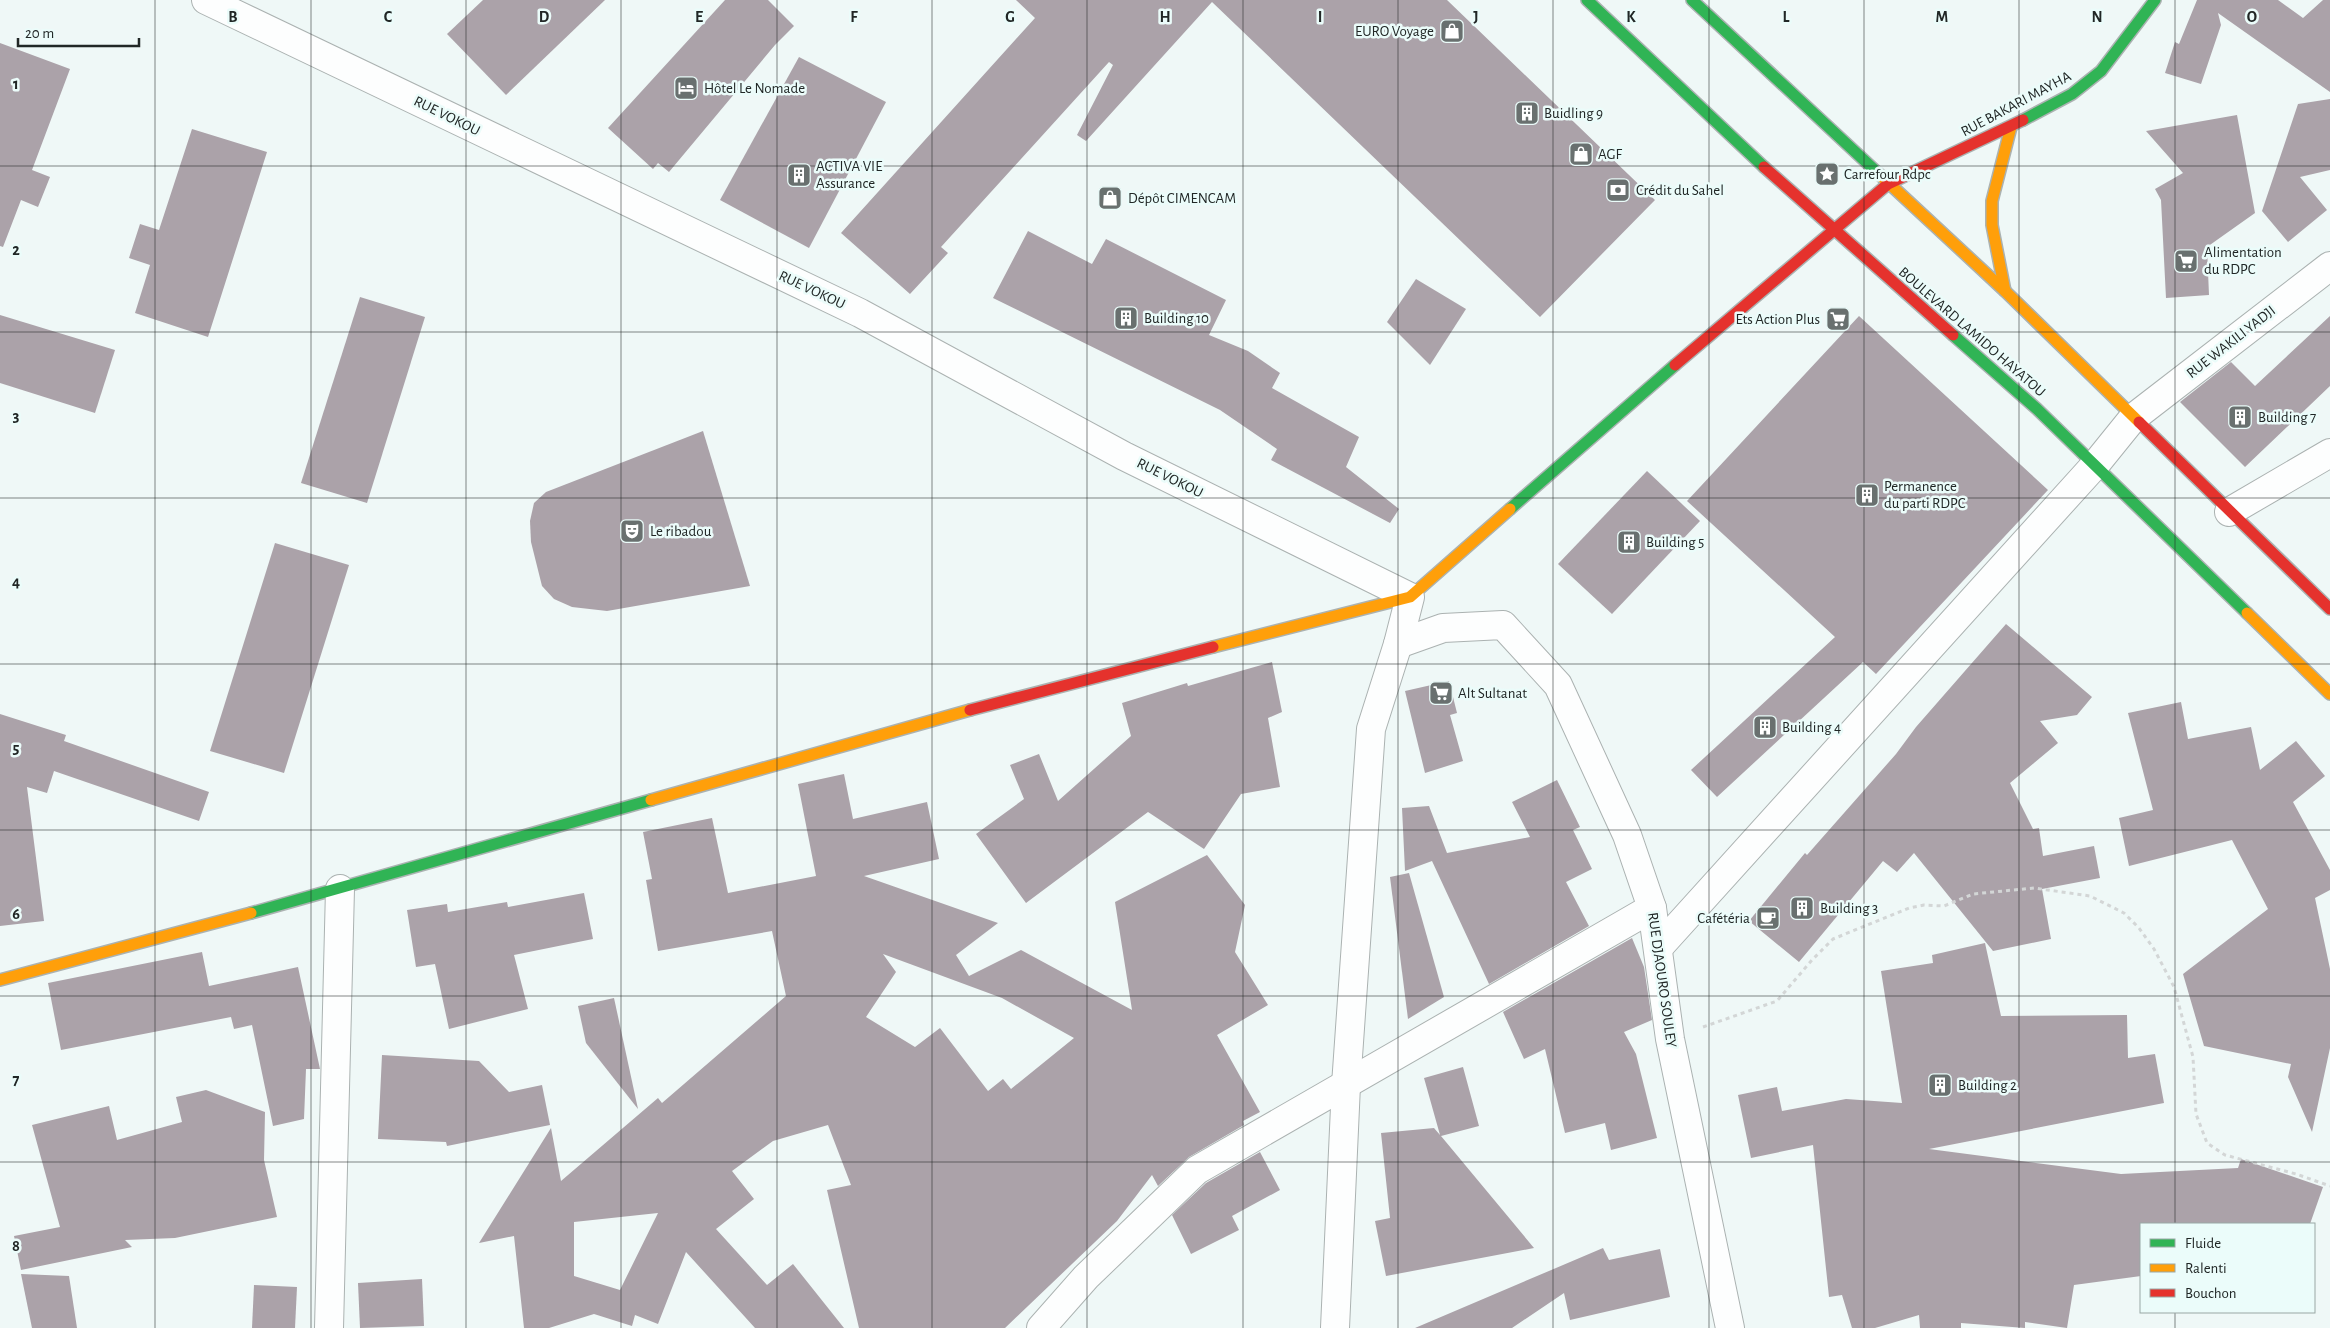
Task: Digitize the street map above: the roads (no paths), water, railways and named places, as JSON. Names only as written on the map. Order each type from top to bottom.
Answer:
[{"type":"street","name":"RUE VOKOU","points":[[206,0],[860,313],[1124,456],[1410,597]]},
{"type":"street","name":"BOULEVARD LAMIDO HAYATOU","points":[[1588,0],[1745,150],[2037,409],[2330,694]]},
{"type":"street","points":[[1692,0],[2005,291],[2330,609]]},
{"type":"street","name":"RUE BAKARI MAYHA","points":[[1410,597],[1616,415],[1888,184],[2011,128],[2072,94],[2101,71],[2155,0]]},
{"type":"street","points":[[2005,291],[1992,226],[1992,201],[2011,128]]},
{"type":"street","name":"RUE WAKILI YADJI","points":[[1659,947],[2095,465],[2133,418],[2330,266]]},
{"type":"street","points":[[2229,512],[2330,453]]},
{"type":"street","points":[[0,980],[340,889],[954,714],[1410,597],[1398,644],[1371,729],[1346,1085],[1335,1328]]},
{"type":"street","name":"RUE DJAOURO SOULEY","points":[[1398,644],[1443,628],[1502,625],[1558,685],[1627,834],[1652,908],[1659,947],[1670,1039],[1730,1328]]},
{"type":"street","points":[[328,1328],[340,889]]},
{"type":"street","points":[[1041,1328],[1086,1277],[1197,1170],[1652,908]]},
{"type":"place","name":"EURO Voyage","points":[[1452,31]]},
{"type":"place","name":"Hôtel Le Nomade","points":[[686,88]]},
{"type":"place","name":"Buidling 9","points":[[1527,113]]},
{"type":"place","name":"AGF","points":[[1581,154]]},
{"type":"place","name":"Carrefour Rdpc","points":[[1827,174]]},
{"type":"place","name":"ACTIVA VIE Assurance","points":[[799,175]]},
{"type":"place","name":"Crédit du Sahel","points":[[1618,190]]},
{"type":"place","name":"Dépôt CIMENCAM","points":[[1110,198]]},
{"type":"place","name":"Alimentation du RDPC","points":[[2186,261]]},
{"type":"place","name":"Building 10","points":[[1126,318]]},
{"type":"place","name":"Ets Action Plus","points":[[1838,319]]},
{"type":"place","name":"Building 7","points":[[2240,417]]},
{"type":"place","name":"Permanence du parti RDPC","points":[[1867,495]]},
{"type":"place","name":"Le ribadou","points":[[632,531]]},
{"type":"place","name":"Building 5","points":[[1629,542]]},
{"type":"place","name":"Alt Sultanat","points":[[1441,693]]},
{"type":"place","name":"Building 4","points":[[1765,727]]},
{"type":"place","name":"Building 3","points":[[1802,908]]},
{"type":"place","name":"Cafétéria","points":[[1768,918]]},
{"type":"place","name":"Building 2","points":[[1940,1085]]}]
